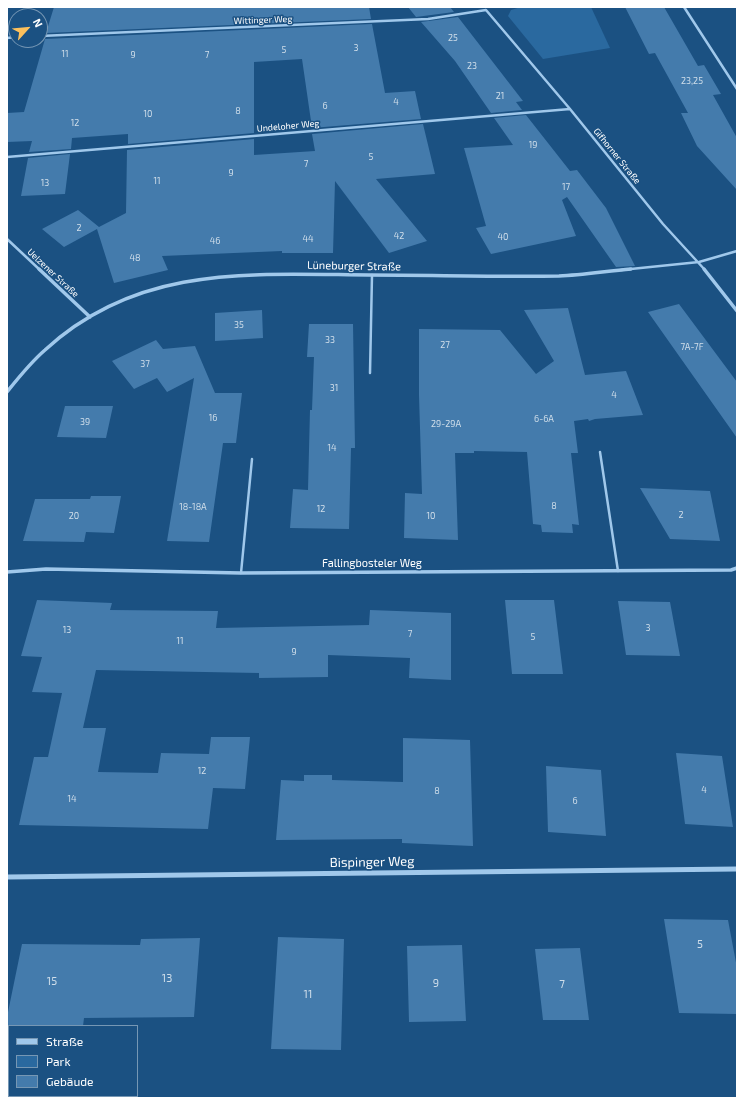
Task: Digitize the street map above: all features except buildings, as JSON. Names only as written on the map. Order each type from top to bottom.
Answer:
[{"type":"street","points":[[684,7],[737,89]]},
{"type":"street","name":"Wittinger Weg","points":[[48,36],[428,19],[486,10]]},
{"type":"street","name":"Gifhorner Straße","points":[[486,10],[570,109],[662,224],[699,262],[737,311]]},
{"type":"street","name":"Undeloher Weg","points":[[7,157],[570,109]]},
{"type":"street","name":"Uelzener Straße","points":[[7,239],[90,317]]},
{"type":"street","name":"Lüneburger Straße","points":[[7,392],[20,375],[44,351],[61,336],[90,317],[130,296],[166,285],[195,279],[266,274],[560,276],[699,262],[737,251]]},
{"type":"street","name":"Fallingbosteler Weg","points":[[7,572],[46,569],[241,573],[731,570],[737,568]]},
{"type":"street","name":"Bispinger Weg","points":[[7,877],[737,869]]},
{"type":"lane","points":[[370,373],[372,275]]},
{"type":"lane","points":[[600,452],[618,571]]},
{"type":"lane","points":[[241,573],[252,459]]},
{"type":"green space","points":[[521,7],[591,7],[610,48],[543,59],[508,16],[511,10]]}]
